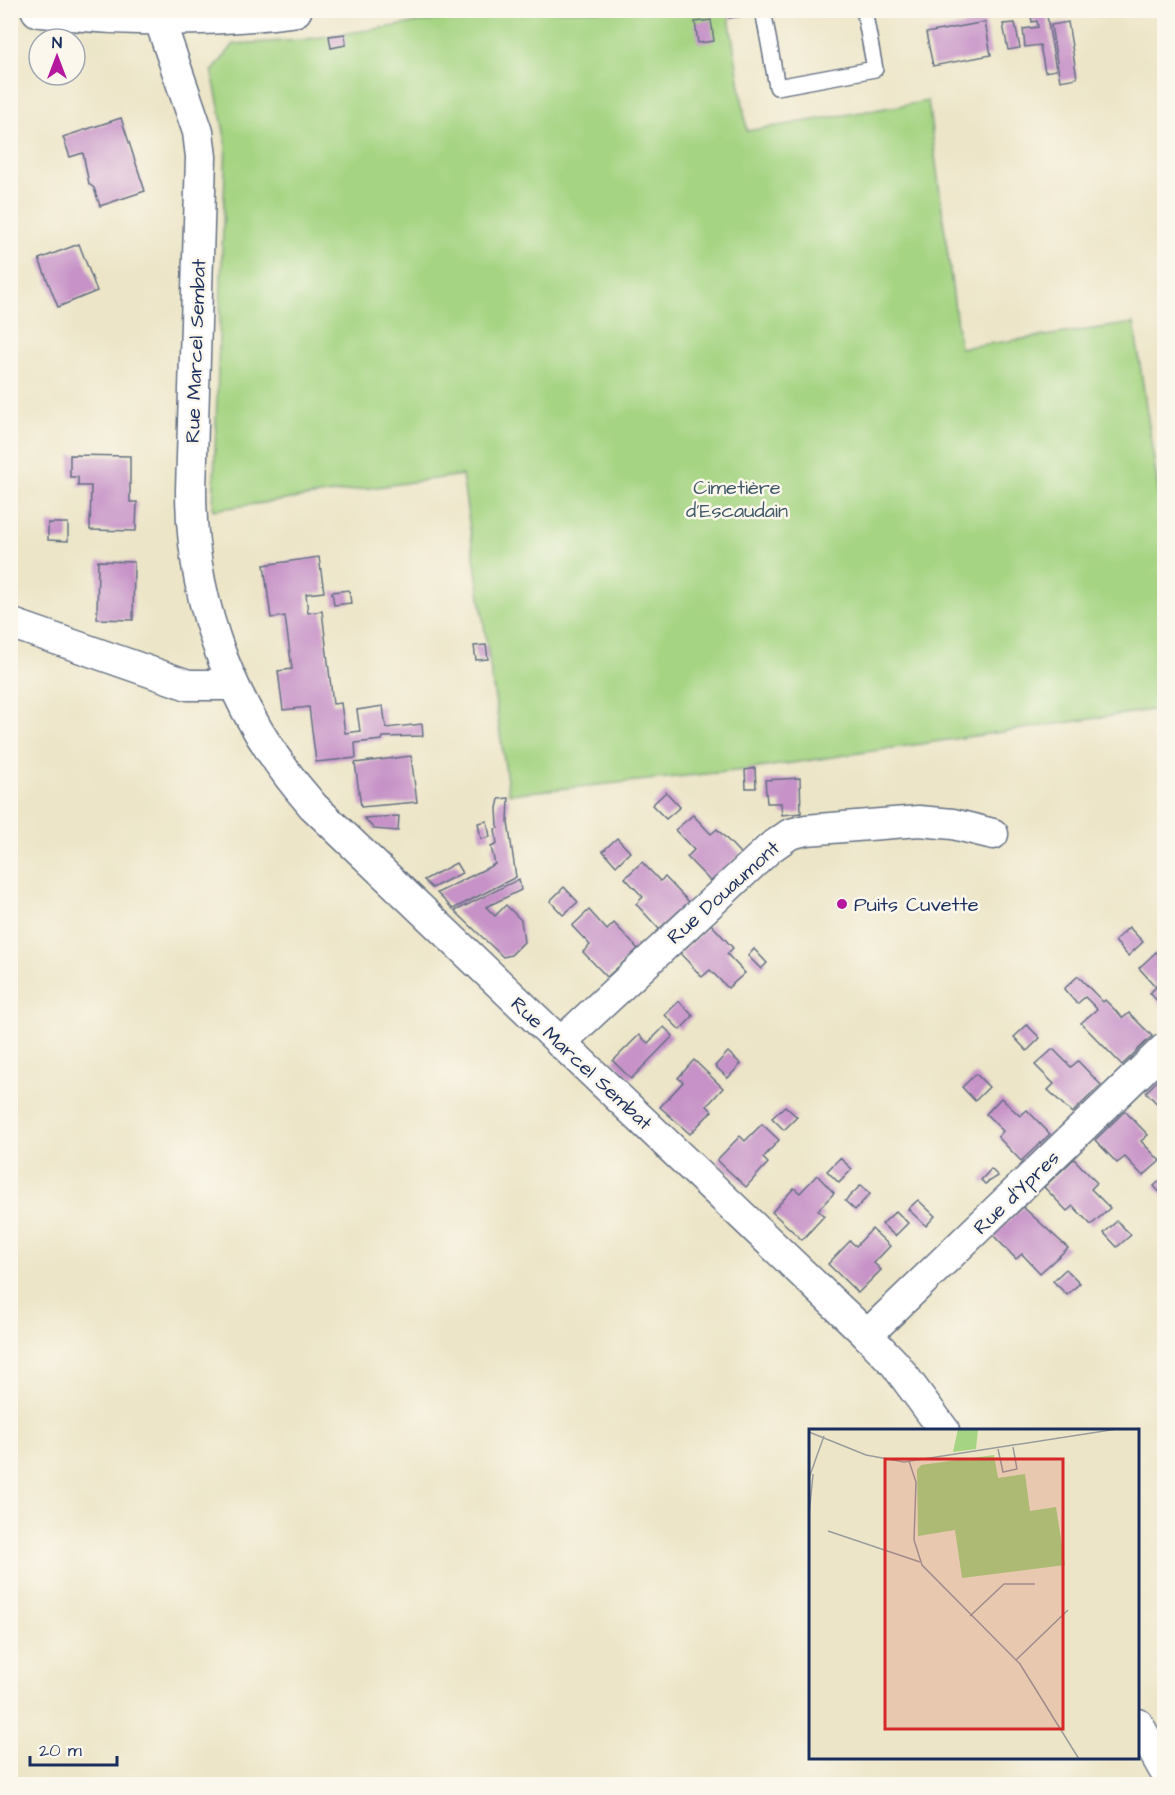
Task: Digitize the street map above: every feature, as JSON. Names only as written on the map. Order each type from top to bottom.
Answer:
[{"type":"street","points":[[38,10],[105,18],[159,18],[295,10]]},
{"type":"street","name":"Rue Marcel Sembat","points":[[159,18],[200,143],[191,516],[204,604],[232,685],[275,758],[313,806],[867,1335],[895,1364],[943,1429]]},
{"type":"street","points":[[10,623],[188,685],[232,685]]},
{"type":"street","name":"Rue Douaumont","points":[[560,1043],[770,848],[790,834],[821,828],[920,821],[953,824],[993,834]]},
{"type":"street","name":"Rue d'Ypres","points":[[867,1335],[1164,1049]]},
{"type":"street","points":[[1139,1727],[1164,1770]]},
{"type":"lane","points":[[763,10],[777,87],[875,69],[864,10]]},
{"type":"green space","name":"Cimetière d'Escaudain","points":[[728,10],[747,131],[928,101],[960,348],[1134,323],[1164,530],[1164,708],[745,770],[509,794],[462,475],[213,510],[226,142],[212,72],[234,44],[301,40],[497,11]]},
{"type":"building","points":[[728,10],[742,10],[743,16],[729,18]]},
{"type":"building","points":[[1030,10],[1046,10],[1056,70],[1045,72],[1040,45],[1025,47],[1023,29],[1038,27],[1037,21],[1032,22]]},
{"type":"building","points":[[711,20],[714,41],[698,43],[695,22]]},
{"type":"building","points":[[985,22],[991,55],[933,66],[926,33]]},
{"type":"building","points":[[1068,22],[1077,78],[1060,81],[1051,25]]},
{"type":"building","points":[[1015,23],[1020,48],[1008,50],[1003,24]]},
{"type":"building","points":[[345,34],[346,45],[331,48],[329,36]]},
{"type":"building","points":[[121,118],[145,191],[100,206],[94,188],[89,184],[83,153],[70,157],[63,137]]},
{"type":"building","points":[[79,244],[97,291],[58,307],[39,259]]},
{"type":"building","points":[[70,455],[130,456],[130,502],[137,502],[136,531],[90,530],[91,486],[78,486],[78,477],[70,477]]},
{"type":"building","points":[[48,523],[68,523],[68,541],[48,540]]},
{"type":"building","points":[[319,557],[324,592],[306,594],[308,613],[322,611],[333,704],[341,703],[345,733],[360,731],[357,710],[383,706],[386,728],[422,724],[423,736],[383,737],[382,740],[355,743],[356,758],[316,762],[309,707],[283,710],[278,671],[292,669],[285,616],[271,618],[264,565]]},
{"type":"building","points":[[98,561],[134,562],[133,620],[97,619]]},
{"type":"building","points":[[349,590],[351,603],[334,605],[332,592]]},
{"type":"building","points":[[486,645],[488,659],[476,660],[474,646]]},
{"type":"building","points":[[411,756],[417,802],[361,807],[355,763]]},
{"type":"building","points":[[755,768],[756,788],[746,788],[745,770]]},
{"type":"building","points":[[800,778],[801,813],[782,815],[781,803],[767,803],[765,780]]},
{"type":"building","points":[[666,792],[680,807],[666,819],[652,805]]},
{"type":"building","points":[[509,798],[508,822],[516,877],[453,909],[437,893],[495,864],[491,847],[497,844],[495,829],[498,828],[497,808],[499,799]]},
{"type":"building","points":[[693,815],[711,834],[717,829],[741,854],[711,882],[687,857],[694,850],[675,830]]},
{"type":"building","points":[[399,816],[398,831],[374,829],[364,818]]},
{"type":"building","points":[[487,821],[490,837],[481,839],[478,823]]},
{"type":"building","points":[[617,838],[630,852],[616,866],[603,851]]},
{"type":"building","points":[[642,862],[660,881],[665,877],[689,902],[659,929],[636,904],[643,897],[625,878]]},
{"type":"building","points":[[456,863],[462,873],[432,888],[424,880]]},
{"type":"building","points":[[519,879],[521,890],[486,907],[495,916],[506,905],[521,920],[524,942],[511,955],[503,957],[455,911]]},
{"type":"building","points":[[564,887],[578,902],[563,915],[550,901]]},
{"type":"building","points":[[589,910],[607,930],[614,923],[638,949],[607,977],[583,952],[590,945],[572,926]]},
{"type":"building","points":[[711,924],[733,948],[727,954],[745,973],[728,988],[710,970],[702,977],[680,953]]},
{"type":"building","points":[[1129,927],[1143,942],[1128,956],[1115,941]]},
{"type":"building","points":[[754,949],[767,963],[761,969],[748,956]]},
{"type":"building","points":[[1156,952],[1164,960],[1164,1008],[1150,993],[1156,987],[1139,968]]},
{"type":"building","points":[[1078,976],[1103,1002],[1105,1000],[1123,1018],[1129,1013],[1152,1036],[1122,1065],[1081,1023],[1097,1009],[1085,997],[1077,1004],[1064,989]]},
{"type":"building","points":[[679,1001],[693,1016],[680,1030],[665,1015]]},
{"type":"building","points":[[1027,1025],[1040,1038],[1027,1051],[1014,1037]]},
{"type":"building","points":[[664,1027],[673,1036],[631,1079],[613,1061],[639,1035],[648,1043]]},
{"type":"building","points":[[1053,1049],[1071,1067],[1078,1061],[1101,1085],[1072,1113],[1048,1090],[1054,1084],[1035,1065]]},
{"type":"building","points":[[728,1052],[741,1064],[728,1078],[715,1066]]},
{"type":"building","points":[[694,1060],[723,1088],[707,1106],[712,1111],[690,1134],[660,1107],[683,1082],[678,1078]]},
{"type":"building","points":[[976,1074],[989,1087],[975,1101],[962,1087]]},
{"type":"building","points":[[1164,1074],[1164,1111],[1146,1092]]},
{"type":"building","points":[[1001,1098],[1020,1116],[1027,1110],[1050,1134],[1021,1161],[998,1137],[1003,1131],[986,1114]]},
{"type":"building","points":[[785,1106],[797,1117],[784,1130],[772,1118]]},
{"type":"building","points":[[1125,1111],[1148,1135],[1141,1141],[1160,1161],[1143,1176],[1125,1157],[1117,1163],[1095,1140]]},
{"type":"building","points":[[762,1124],[779,1140],[763,1158],[768,1163],[746,1187],[717,1160],[740,1136],[745,1141]]},
{"type":"building","points":[[840,1158],[852,1169],[839,1183],[827,1171]]},
{"type":"building","points":[[1074,1159],[1097,1183],[1091,1189],[1110,1208],[1091,1225],[1073,1206],[1067,1211],[1044,1187]]},
{"type":"building","points":[[991,1169],[998,1176],[985,1184],[981,1180]]},
{"type":"building","points":[[817,1175],[834,1193],[818,1210],[824,1216],[802,1240],[772,1212],[794,1188],[800,1193]]},
{"type":"building","points":[[1164,1177],[1164,1197],[1154,1186]]},
{"type":"building","points":[[861,1185],[870,1194],[855,1210],[845,1201]]},
{"type":"building","points":[[918,1200],[935,1216],[926,1226],[908,1209]]},
{"type":"building","points":[[1023,1207],[1068,1248],[1040,1273],[1022,1254],[1016,1259],[993,1235]]},
{"type":"building","points":[[896,1211],[908,1223],[895,1236],[882,1224]]},
{"type":"building","points":[[1117,1221],[1131,1235],[1117,1247],[1104,1233]]},
{"type":"building","points":[[872,1229],[890,1246],[874,1263],[881,1270],[858,1293],[828,1264],[850,1241],[856,1246]]},
{"type":"building","points":[[1066,1269],[1080,1283],[1067,1295],[1053,1281]]},
{"type":"place","name":"Puits Cuvette","points":[[842,904]]}]
